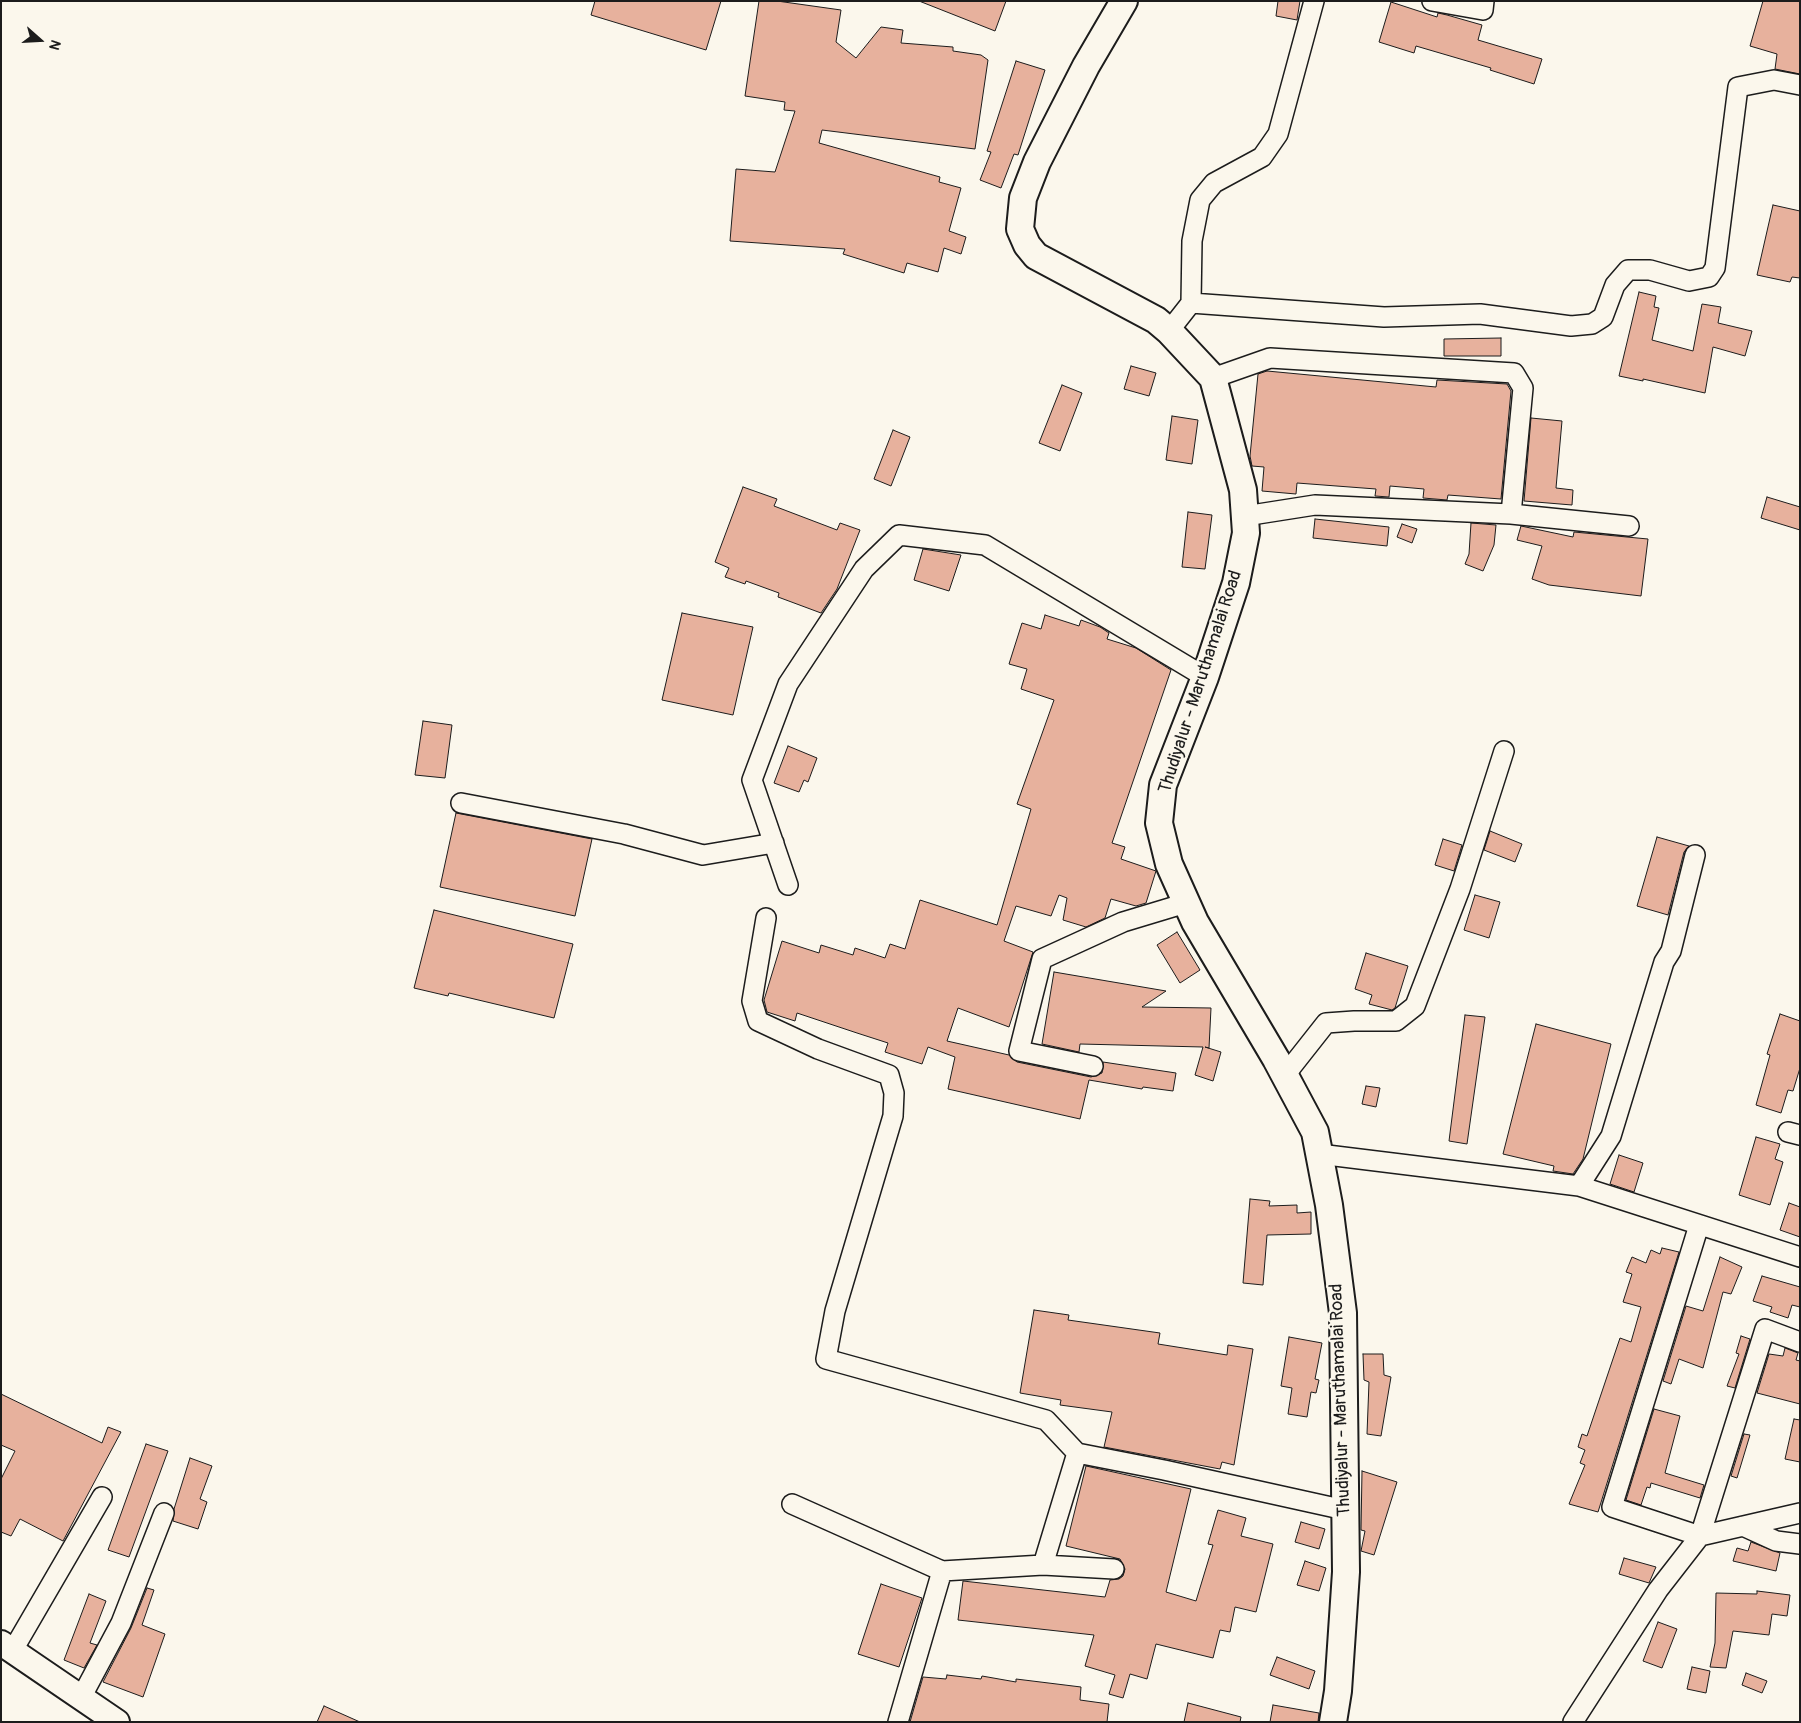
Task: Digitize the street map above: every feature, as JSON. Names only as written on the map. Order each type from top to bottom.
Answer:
[{"type":"main road","name":"Thudiyalur - Maruthamalai Road","points":[[1124,1],[1086,66],[1037,162],[1023,198],[1020,229],[1027,245],[1036,256],[1156,320],[1169,331],[1213,378],[1243,490],[1246,533],[1236,583],[1204,677],[1163,785],[1158,823],[1169,864],[1195,922],[1285,1075],[1315,1132],[1329,1204],[1343,1313],[1346,1572],[1338,1692],[1333,1722]]},
{"type":"street","points":[[1169,331],[1191,303],[1192,242],[1200,200],[1214,183],[1262,156],[1278,134],[1314,1]]},
{"type":"street","points":[[1432,1],[1482,10],[1484,1]]},
{"type":"street","points":[[1191,303],[1384,317],[1480,314],[1571,326],[1592,324],[1603,316],[1615,285],[1628,270],[1650,270],[1688,281],[1709,277],[1715,268],[1738,87],[1774,80],[1800,85]]},
{"type":"street","points":[[1213,378],[1270,358],[1514,373],[1523,388],[1511,514]]},
{"type":"street","points":[[1245,516],[1315,505],[1511,514],[1629,526]]},
{"type":"street","points":[[788,886],[752,780],[788,684],[864,569],[899,536],[985,544],[1204,677]]},
{"type":"street","points":[[1285,1075],[1326,1024],[1354,1021],[1396,1021],[1415,1006],[1460,890],[1504,751]]},
{"type":"street","points":[[461,803],[624,834],[703,855],[774,843]]},
{"type":"street","points":[[1579,1186],[1611,1136],[1664,962],[1671,951],[1695,855]]},
{"type":"street","points":[[1092,1066],[1019,1051],[1042,959],[1123,922],[1186,903]]},
{"type":"street","points":[[766,918],[752,1001],[758,1020],[818,1049],[890,1075],[894,1093],[893,1116],[835,1311],[826,1359],[1046,1420],[1077,1453],[1345,1510]]},
{"type":"street","points":[[1319,1154],[1579,1186],[1800,1258]]},
{"type":"street","points":[[1699,1225],[1612,1507],[1700,1536],[1800,1513]]},
{"type":"street","points":[[1573,1722],[1658,1590],[1700,1536],[1765,1329],[1800,1342]]},
{"type":"street","points":[[1043,1565],[1077,1453]]},
{"type":"street","points":[[102,1497],[7,1647],[82,1696],[117,1722]]},
{"type":"street","points":[[792,1504],[942,1571],[1043,1565],[1114,1569]]},
{"type":"street","points":[[82,1696],[121,1623],[164,1513]]},
{"type":"street","points":[[1743,1526],[1776,1541],[1800,1544]]},
{"type":"street","points":[[898,1722],[942,1571]]},
{"type":"building","points":[[595,1],[721,1],[706,50],[591,15]]},
{"type":"building","points":[[759,1],[777,1],[841,10],[836,42],[856,58],[881,27],[903,30],[901,43],[953,47],[953,51],[981,55],[988,60],[975,149],[822,130],[819,143],[940,177],[939,182],[961,188],[949,231],[966,237],[961,254],[944,248],[938,272],[907,263],[904,273],[843,254],[845,249],[730,241],[736,169],[775,172],[795,111],[784,110],[785,102],[745,96]]},
{"type":"building","points":[[919,1],[1006,1],[995,31]]},
{"type":"building","points":[[1278,1],[1300,1],[1297,20],[1276,16]]},
{"type":"building","points":[[1763,1],[1800,1],[1800,74],[1775,69],[1777,54],[1750,46]]},
{"type":"building","points":[[1391,2],[1437,17],[1438,13],[1482,25],[1478,40],[1542,59],[1534,84],[1490,70],[1491,68],[1416,46],[1414,53],[1379,42]]},
{"type":"building","points":[[1016,61],[1045,70],[1018,155],[1014,154],[1001,188],[980,180],[991,152],[987,151]]},
{"type":"building","points":[[1773,205],[1800,211],[1800,278],[1792,277],[1790,282],[1757,275]]},
{"type":"building","points":[[1639,292],[1656,296],[1654,307],[1659,308],[1652,340],[1693,351],[1702,304],[1721,307],[1718,323],[1752,331],[1745,356],[1713,347],[1705,393],[1643,379],[1643,381],[1619,376]]},
{"type":"building","points":[[1501,338],[1501,356],[1444,356],[1444,339]]},
{"type":"building","points":[[1131,366],[1156,373],[1149,396],[1124,389]]},
{"type":"building","points":[[1267,371],[1436,387],[1437,380],[1507,384],[1511,391],[1501,499],[1448,495],[1447,500],[1423,498],[1424,489],[1390,486],[1389,497],[1375,496],[1376,489],[1297,483],[1296,494],[1262,491],[1264,467],[1252,466],[1250,456],[1258,374]]},
{"type":"building","points":[[1062,385],[1082,393],[1060,451],[1039,443]]},
{"type":"building","points":[[1172,416],[1198,420],[1192,464],[1166,460]]},
{"type":"building","points":[[1531,418],[1562,421],[1556,488],[1573,490],[1572,505],[1524,501]]},
{"type":"building","points":[[893,430],[910,437],[891,486],[874,479]]},
{"type":"building","points":[[743,487],[777,499],[774,506],[837,530],[840,523],[860,530],[837,589],[821,613],[778,597],[779,593],[746,581],[745,584],[725,577],[729,568],[715,562]]},
{"type":"building","points":[[1767,497],[1800,507],[1800,530],[1761,518]]},
{"type":"building","points":[[1188,512],[1212,515],[1205,569],[1182,567]]},
{"type":"building","points":[[1315,519],[1389,527],[1387,546],[1313,538]]},
{"type":"building","points":[[1471,523],[1496,525],[1494,545],[1483,571],[1465,564],[1469,554]]},
{"type":"building","points":[[1402,524],[1417,529],[1412,543],[1397,537]]},
{"type":"building","points":[[1521,526],[1573,537],[1574,532],[1648,539],[1641,596],[1549,585],[1532,579],[1542,546],[1517,540]]},
{"type":"building","points":[[923,549],[961,555],[949,591],[914,580]]},
{"type":"building","points":[[682,613],[753,627],[733,715],[662,700]]},
{"type":"building","points":[[1045,615],[1079,626],[1081,620],[1100,627],[1109,633],[1107,639],[1136,648],[1171,670],[1112,843],[1125,847],[1121,859],[1156,871],[1146,903],[1136,906],[1111,899],[1105,918],[1086,927],[1063,920],[1067,898],[1059,895],[1051,916],[1016,906],[1004,941],[1033,952],[1009,1027],[958,1008],[947,1041],[1009,1055],[1017,1062],[1091,1077],[1102,1073],[1103,1062],[1176,1073],[1173,1091],[1143,1087],[1142,1089],[1089,1080],[1080,1119],[948,1089],[955,1057],[928,1047],[922,1064],[885,1052],[888,1043],[797,1013],[795,1021],[767,1012],[764,1000],[782,941],[819,953],[821,945],[853,955],[855,948],[885,958],[890,944],[905,949],[920,900],[997,925],[1031,809],[1017,804],[1054,700],[1021,689],[1027,669],[1009,664],[1022,623],[1041,629]]},
{"type":"building","points":[[423,721],[452,725],[445,778],[415,775]]},
{"type":"building","points":[[788,746],[817,758],[808,782],[804,780],[799,792],[774,783]]},
{"type":"building","points":[[456,813],[592,839],[575,916],[440,887]]},
{"type":"building","points":[[1490,831],[1522,844],[1515,862],[1484,850]]},
{"type":"building","points":[[1657,837],[1689,846],[1684,852],[1668,915],[1637,906]]},
{"type":"building","points":[[1443,839],[1462,845],[1454,871],[1435,865]]},
{"type":"building","points":[[1475,895],[1500,902],[1489,938],[1464,930]]},
{"type":"building","points":[[434,910],[573,944],[554,1018],[449,993],[448,996],[414,988]]},
{"type":"building","points":[[1177,932],[1200,970],[1180,983],[1157,945]]},
{"type":"building","points":[[1366,953],[1408,966],[1395,1008],[1392,1010],[1369,1004],[1372,995],[1355,989]]},
{"type":"building","points":[[1054,972],[1166,991],[1142,1007],[1211,1008],[1209,1048],[1205,1047],[1221,1052],[1213,1081],[1195,1075],[1203,1047],[1080,1044],[1079,1052],[1042,1044]]},
{"type":"building","points":[[1780,1014],[1800,1021],[1800,1068],[1793,1091],[1788,1090],[1781,1113],[1756,1105],[1770,1055],[1767,1054]]},
{"type":"building","points":[[1465,1015],[1485,1017],[1467,1144],[1449,1141]]},
{"type":"building","points":[[1536,1024],[1611,1044],[1583,1159],[1573,1174],[1553,1171],[1554,1166],[1503,1154]]},
{"type":"building","points":[[1366,1086],[1380,1088],[1376,1107],[1362,1104]]},
{"type":"building","points":[[1756,1137],[1780,1144],[1775,1159],[1783,1162],[1770,1205],[1739,1195]]},
{"type":"building","points":[[1619,1155],[1643,1163],[1634,1192],[1610,1184]]},
{"type":"building","points":[[1250,1199],[1270,1201],[1269,1206],[1297,1205],[1297,1213],[1311,1212],[1311,1234],[1267,1235],[1263,1285],[1243,1283]]},
{"type":"building","points":[[1789,1203],[1800,1207],[1800,1237],[1780,1230]]},
{"type":"building","points":[[1662,1248],[1679,1252],[1598,1512],[1569,1504],[1585,1465],[1580,1463],[1585,1450],[1578,1447],[1582,1434],[1587,1436],[1620,1338],[1631,1342],[1641,1307],[1623,1302],[1632,1274],[1626,1272],[1632,1257],[1646,1263],[1651,1250],[1660,1254]]},
{"type":"building","points":[[1720,1257],[1742,1267],[1731,1294],[1723,1292],[1703,1368],[1679,1359],[1671,1384],[1663,1381],[1686,1306],[1703,1311]]},
{"type":"building","points":[[1762,1276],[1800,1287],[1800,1307],[1792,1305],[1788,1318],[1770,1312],[1772,1307],[1753,1301]]},
{"type":"building","points":[[1034,1310],[1069,1315],[1068,1320],[1160,1333],[1158,1344],[1227,1355],[1228,1345],[1253,1349],[1234,1465],[1222,1462],[1220,1469],[1104,1447],[1112,1412],[1060,1405],[1061,1400],[1020,1393]]},
{"type":"building","points":[[1741,1336],[1750,1339],[1735,1388],[1727,1386],[1739,1354],[1736,1353]]},
{"type":"building","points":[[1289,1337],[1322,1343],[1315,1379],[1319,1380],[1316,1393],[1311,1392],[1307,1417],[1288,1414],[1292,1388],[1281,1386]]},
{"type":"building","points":[[1785,1348],[1798,1353],[1796,1360],[1800,1361],[1800,1404],[1757,1393],[1769,1354],[1783,1356]]},
{"type":"building","points":[[1363,1354],[1383,1354],[1384,1375],[1391,1377],[1381,1436],[1367,1434],[1369,1382],[1364,1380]]},
{"type":"building","points":[[1,1394],[102,1443],[108,1427],[121,1432],[63,1541],[20,1519],[11,1536],[1,1532],[1,1479],[15,1451],[1,1445]]},
{"type":"building","points":[[1654,1409],[1680,1416],[1665,1473],[1704,1485],[1700,1498],[1651,1483],[1650,1488],[1647,1487],[1641,1505],[1626,1500]]},
{"type":"building","points":[[1794,1419],[1800,1420],[1800,1462],[1785,1459]]},
{"type":"building","points":[[1744,1434],[1750,1435],[1737,1478],[1731,1476]]},
{"type":"building","points":[[146,1444],[168,1451],[129,1557],[108,1550]]},
{"type":"building","points":[[190,1458],[212,1466],[200,1499],[207,1502],[198,1529],[173,1521],[174,1509]]},
{"type":"building","points":[[1086,1466],[1191,1489],[1166,1592],[1196,1601],[1213,1545],[1208,1544],[1218,1510],[1246,1518],[1241,1536],[1273,1544],[1256,1612],[1235,1607],[1230,1632],[1220,1630],[1213,1658],[1156,1644],[1147,1679],[1130,1674],[1123,1698],[1109,1694],[1115,1675],[1085,1666],[1094,1635],[958,1620],[963,1581],[1105,1597],[1110,1580],[1119,1579],[1123,1576],[1125,1569],[1120,1559],[1066,1546]]},
{"type":"building","points":[[1362,1471],[1397,1482],[1374,1555],[1361,1551],[1365,1531],[1361,1530]]},
{"type":"building","points":[[1301,1522],[1325,1529],[1319,1549],[1295,1542]]},
{"type":"building","points":[[1751,1542],[1780,1553],[1776,1571],[1733,1561],[1737,1548],[1748,1551]]},
{"type":"building","points":[[1624,1558],[1656,1567],[1649,1583],[1619,1574]]},
{"type":"building","points":[[1305,1561],[1326,1568],[1319,1591],[1297,1585]]},
{"type":"building","points":[[881,1584],[922,1598],[899,1667],[858,1654]]},
{"type":"building","points":[[147,1588],[154,1590],[142,1625],[165,1634],[143,1697],[103,1682],[131,1628]]},
{"type":"building","points":[[1757,1591],[1790,1595],[1787,1616],[1772,1614],[1769,1635],[1733,1631],[1726,1668],[1710,1667],[1715,1643],[1716,1593],[1757,1594]]},
{"type":"building","points":[[89,1594],[106,1601],[90,1643],[97,1645],[84,1668],[64,1660]]},
{"type":"building","points":[[1658,1622],[1677,1629],[1662,1668],[1643,1661]]},
{"type":"building","points":[[1277,1657],[1315,1671],[1309,1689],[1270,1675]]},
{"type":"building","points":[[1692,1667],[1710,1671],[1706,1693],[1687,1689]]},
{"type":"building","points":[[1746,1673],[1767,1681],[1762,1693],[1742,1685]]},
{"type":"building","points":[[947,1675],[981,1679],[982,1676],[1016,1682],[1016,1679],[1081,1687],[1080,1700],[1109,1704],[1107,1722],[910,1722],[923,1677],[946,1679]]},
{"type":"building","points":[[1188,1703],[1241,1717],[1240,1722],[1184,1722]]},
{"type":"building","points":[[1273,1705],[1319,1713],[1318,1722],[1270,1722]]},
{"type":"building","points":[[324,1706],[360,1722],[317,1722]]}]
